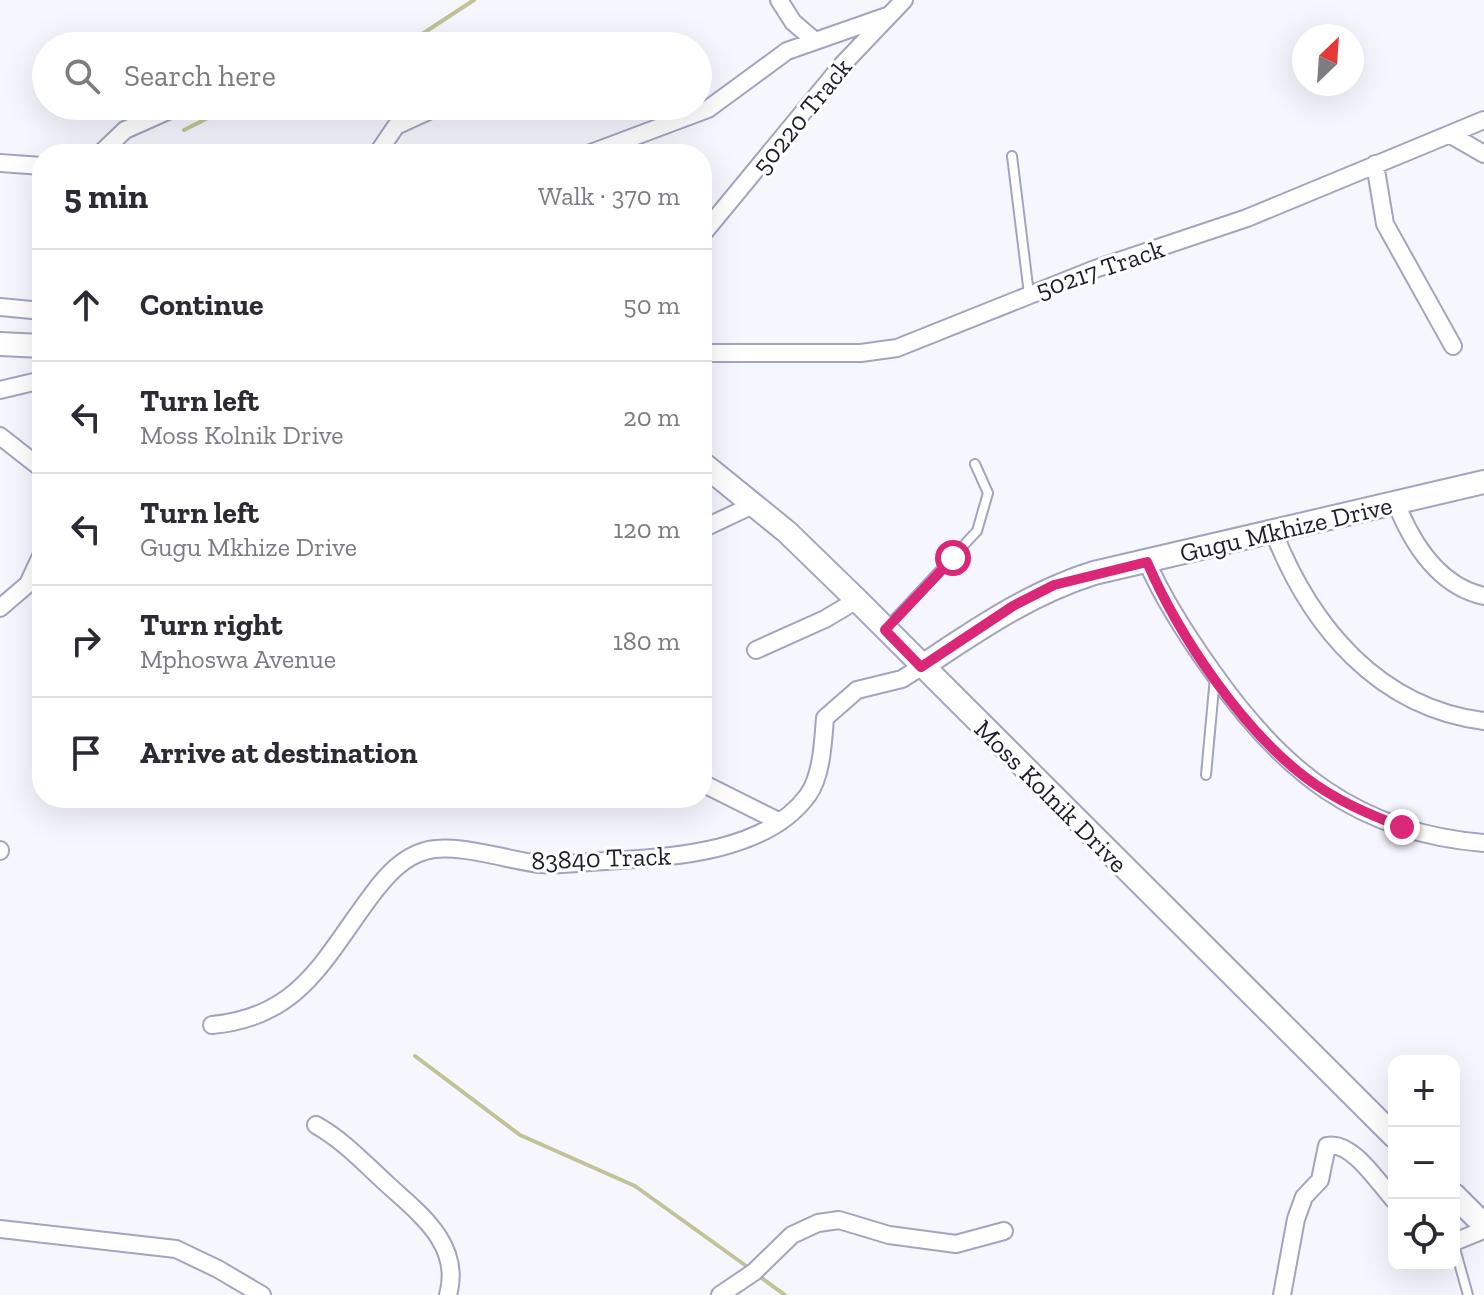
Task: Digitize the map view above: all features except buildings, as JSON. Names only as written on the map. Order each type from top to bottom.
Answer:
[{"type":"main road","points":[[0,344],[32,346]]},
{"type":"main road","name":"Moss Kolnik Drive","points":[[712,471],[755,504],[857,600],[1388,1130]]},
{"type":"main road","name":"Gugu Mkhize Drive","points":[[921,667],[1013,606],[1054,585],[1484,482]]},
{"type":"main road","points":[[1458,1199],[1484,1228]]},
{"type":"street","points":[[779,0],[793,22],[815,41]]},
{"type":"street","name":"50220 Track","points":[[712,223],[842,65],[904,0]]},
{"type":"street","points":[[712,106],[762,66],[787,51],[887,16]]},
{"type":"street","points":[[110,144],[125,130],[148,120]]},
{"type":"street","points":[[384,144],[396,126],[409,120]]},
{"type":"street","points":[[615,144],[679,120]]},
{"type":"street","name":"50217 Track","points":[[712,353],[880,351],[920,340],[1029,294],[1247,218],[1484,120]]},
{"type":"street","points":[[1451,135],[1484,154]]},
{"type":"street","points":[[0,163],[32,165]]},
{"type":"street","points":[[1375,164],[1385,224],[1453,346]]},
{"type":"street","points":[[0,307],[32,310]]},
{"type":"street","points":[[0,390],[32,382]]},
{"type":"street","points":[[0,436],[32,461]]},
{"type":"street","points":[[1396,503],[1417,548],[1459,586],[1484,596]]},
{"type":"street","points":[[712,524],[755,504]]},
{"type":"street","points":[[1274,533],[1297,582],[1337,641],[1358,664],[1379,681],[1428,708],[1484,721]]},
{"type":"street","points":[[1147,562],[1161,594],[1215,676],[1242,714],[1282,758],[1329,794],[1402,827],[1484,843]]},
{"type":"street","points":[[0,608],[28,584],[32,575]]},
{"type":"street","points":[[756,650],[825,619],[857,600]]},
{"type":"street","name":"83840 Track","points":[[212,1025],[254,1017],[301,990],[382,881],[423,851],[460,851],[544,864],[653,859],[710,849],[757,834],[780,822],[810,792],[822,750],[825,718],[857,690],[902,679],[921,667]]},
{"type":"street","points":[[712,788],[780,822]]},
{"type":"street","points":[[316,1125],[342,1140],[435,1230],[451,1262],[453,1278],[448,1295]]},
{"type":"street","points":[[1282,1295],[1296,1219],[1304,1197],[1320,1180],[1327,1146],[1337,1145],[1352,1154],[1393,1199]]},
{"type":"street","points":[[720,1295],[754,1272],[792,1235],[818,1223],[839,1220],[872,1232],[956,1244],[1004,1231]]},
{"type":"street","points":[[1460,1241],[1484,1228]]},
{"type":"street","points":[[0,1229],[176,1249],[262,1295]]},
{"type":"lane","points":[[1012,156],[1029,294]]},
{"type":"lane","points":[[885,630],[977,531],[988,493],[975,464]]},
{"type":"lane","points":[[1206,775],[1215,676]]},
{"type":"lane","points":[[1460,1266],[1468,1295]]},
{"type":"waterway","points":[[425,32],[474,0]]},
{"type":"waterway","points":[[184,130],[204,120]]},
{"type":"waterway","points":[[415,1056],[520,1135],[635,1186],[749,1268]]},
{"type":"waterway","points":[[759,1276],[785,1295]]},
{"type":"route","points":[[953,558],[885,630],[921,667],[1013,606],[1054,585],[1147,562],[1161,594],[1188,638],[1242,714],[1282,758],[1329,794],[1356,809],[1402,827]]}]
